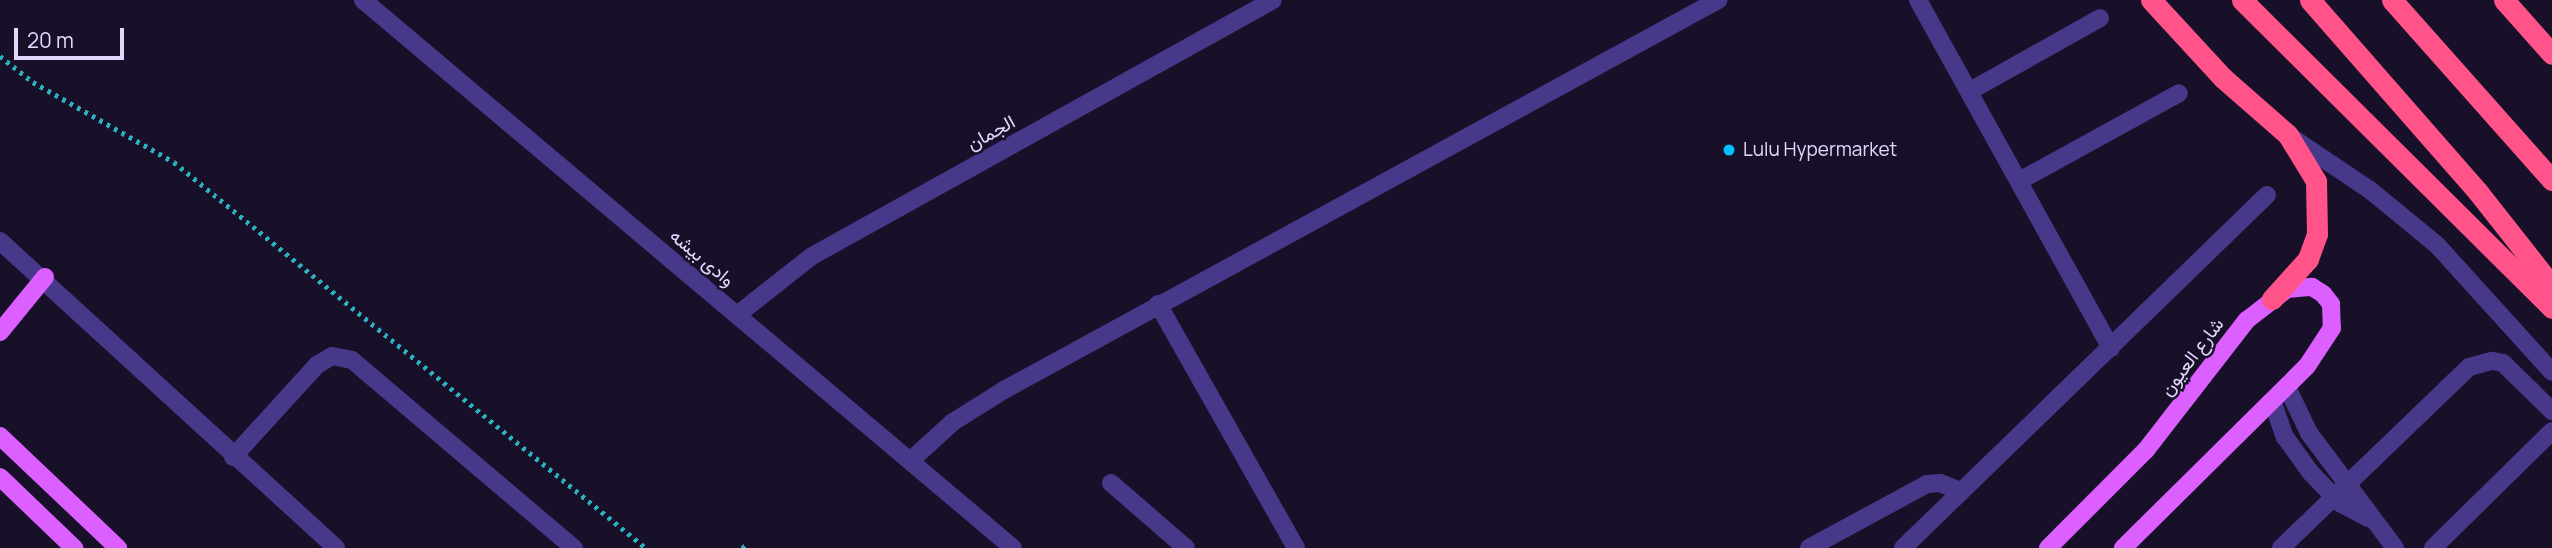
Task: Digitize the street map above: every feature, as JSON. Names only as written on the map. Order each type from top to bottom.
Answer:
[{"type":"highway","points":[[2151,0],[2223,78],[2288,135],[2316,181],[2317,234],[2308,259],[2272,299]]},
{"type":"highway","points":[[2242,0],[2552,308]]},
{"type":"highway","points":[[2310,0],[2478,192],[2552,286]]},
{"type":"highway","points":[[2392,0],[2552,180]]},
{"type":"highway","points":[[2504,0],[2552,54]]},
{"type":"main road","points":[[0,332],[45,277]]},
{"type":"main road","name":"شارع العيون","points":[[2048,548],[2118,481],[2173,418],[2224,345],[2272,299],[2287,289],[2312,287],[2331,304],[2334,316],[2326,340],[2288,389],[2123,548]]},
{"type":"main road","points":[[0,436],[118,548]]},
{"type":"main road","points":[[0,477],[74,548]]},
{"type":"street","name":"وادى بيشه","points":[[363,0],[1013,548]]},
{"type":"street","name":"الجمان","points":[[737,315],[812,256],[1273,0]]},
{"type":"street","points":[[910,461],[977,406],[1158,304],[1718,0]]},
{"type":"street","points":[[1921,1],[2111,348]]},
{"type":"street","points":[[1970,91],[2100,18]]},
{"type":"street","points":[[2021,180],[2179,93]]},
{"type":"street","points":[[2288,135],[2370,190],[2437,245],[2552,372]]},
{"type":"street","points":[[1903,548],[2267,195]]},
{"type":"street","points":[[0,241],[45,277],[233,457],[336,548]]},
{"type":"street","points":[[1158,304],[1296,548]]},
{"type":"street","points":[[233,457],[317,365],[332,356],[352,360],[574,548]]},
{"type":"street","points":[[2281,548],[2347,480],[2469,367],[2480,362],[2503,363],[2514,369],[2552,411]]},
{"type":"street","points":[[2288,389],[2302,423],[2347,480],[2368,518],[2395,548]]},
{"type":"street","points":[[2273,403],[2286,437],[2332,496],[2368,518]]},
{"type":"street","points":[[2433,548],[2552,431]]},
{"type":"street","points":[[1809,548],[1927,484],[1940,482],[1961,491]]},
{"type":"street","points":[[1111,483],[1186,548]]},
{"type":"path","points":[[0,55],[33,82],[174,162],[646,548]]},
{"type":"place","name":"Lulu Hypermarket","points":[[1729,150]]}]
